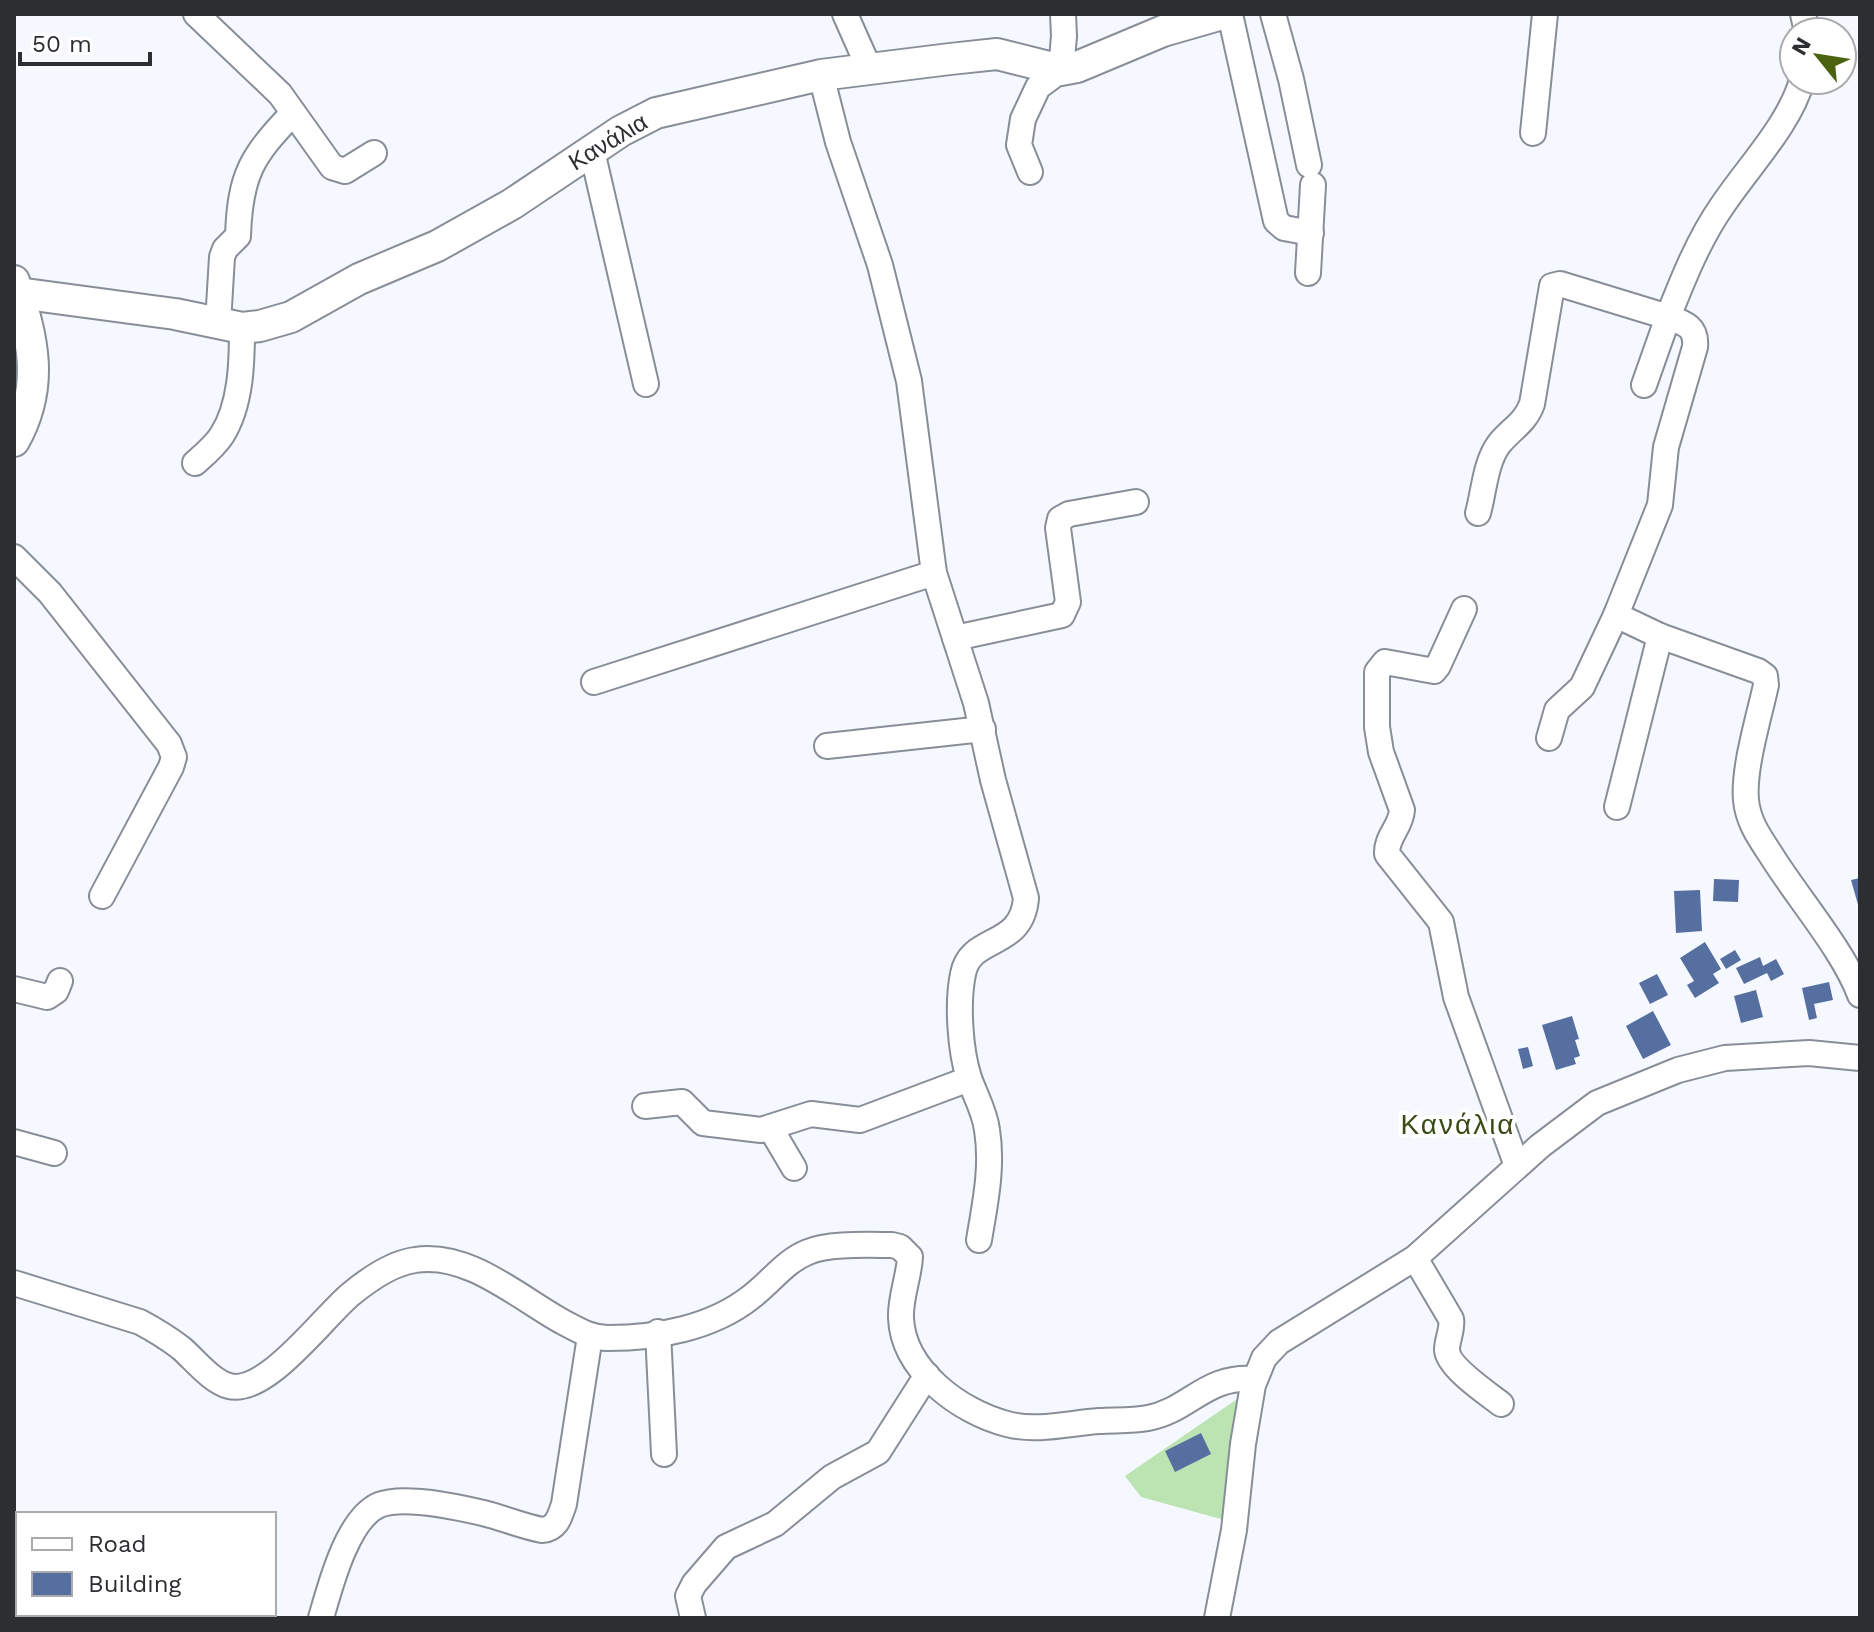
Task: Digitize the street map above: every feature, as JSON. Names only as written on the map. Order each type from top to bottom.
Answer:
[{"type":"main road","name":"Κανάλια","points":[[16,287],[230,326],[260,326],[291,317],[359,279],[437,246],[512,204],[621,131],[656,113],[821,75],[997,54],[1061,70],[1089,64],[1163,31],[1222,14]]},
{"type":"main road","points":[[14,441],[28,412],[35,366],[16,287]]},
{"type":"street","points":[[196,14],[271,85],[336,170],[352,169],[374,153]]},
{"type":"street","points":[[845,14],[869,68]]},
{"type":"street","points":[[1030,172],[1019,145],[1023,119],[1038,87],[1061,70],[1063,14]]},
{"type":"street","points":[[1230,14],[1276,221],[1284,228],[1311,233]]},
{"type":"street","points":[[1273,14],[1291,79],[1311,175],[1308,273]]},
{"type":"street","points":[[1533,133],[1545,14]]},
{"type":"street","points":[[821,75],[833,127],[880,265],[909,381],[934,573],[983,729],[993,780],[1026,898],[1019,926],[977,951],[963,971],[962,1049],[988,1133],[988,1179],[979,1240]]},
{"type":"street","points":[[1644,385],[1684,278],[1720,209],[1791,108],[1796,96]]},
{"type":"street","points":[[195,463],[221,437],[232,412],[240,370],[230,326],[222,257],[225,249],[238,236],[237,217],[249,168],[264,144],[293,113]]},
{"type":"street","points":[[592,151],[646,384]]},
{"type":"street","points":[[1478,513],[1493,455],[1503,440],[1524,421],[1532,404],[1552,286],[1560,284],[1668,317],[1690,327],[1696,336],[1695,347],[1666,447],[1660,505],[1616,615],[1582,687],[1557,710],[1549,738]]},
{"type":"street","points":[[955,638],[1062,615],[1068,602],[1058,528],[1060,519],[1069,514],[1136,502]]},
{"type":"street","points":[[14,557],[50,593],[173,752],[171,767],[102,896]]},
{"type":"street","points":[[594,682],[934,573]]},
{"type":"street","points":[[1464,609],[1434,671],[1390,662],[1378,668],[1377,727],[1381,752],[1402,810],[1387,849],[1389,860],[1441,922],[1456,997],[1517,1166]]},
{"type":"street","points":[[1616,615],[1660,636],[1765,676],[1766,685],[1746,787],[1748,813],[1782,874],[1847,968],[1860,995]]},
{"type":"street","points":[[1617,807],[1660,636]]},
{"type":"street","points":[[827,746],[983,729]]},
{"type":"street","points":[[14,989],[47,997],[56,991],[60,981]]},
{"type":"street","points":[[1217,1618],[1234,1530],[1243,1444],[1255,1379],[1264,1358],[1279,1342],[1415,1258],[1554,1134],[1597,1103],[1678,1070],[1725,1058],[1821,1053],[1860,1058]]},
{"type":"street","points":[[645,1106],[682,1102],[703,1123],[771,1129],[811,1114],[860,1120],[969,1079]]},
{"type":"street","points":[[771,1129],[794,1168]]},
{"type":"street","points":[[14,1142],[54,1153]]},
{"type":"street","points":[[14,1283],[140,1322],[159,1332],[229,1386],[254,1383],[270,1372],[352,1293],[403,1262],[441,1259],[477,1271],[590,1336],[620,1337],[694,1327],[719,1318],[751,1297],[787,1264],[810,1251],[892,1245],[900,1247],[910,1257],[901,1317],[910,1353],[927,1375],[972,1411],[1008,1425],[1029,1427],[1146,1419],[1172,1409],[1221,1381],[1235,1377],[1255,1379]]},
{"type":"street","points":[[1415,1258],[1451,1319],[1447,1349],[1449,1358],[1501,1404]]},
{"type":"street","points":[[658,1332],[664,1454]]},
{"type":"street","points":[[321,1618],[349,1540],[361,1520],[377,1506],[388,1502],[408,1502],[459,1508],[542,1530],[550,1529],[556,1523],[564,1504],[590,1336]]},
{"type":"street","points":[[693,1618],[688,1596],[719,1553],[740,1539],[775,1524],[841,1471],[878,1452],[927,1375]]},
{"type":"green space","points":[[1243,1395],[1228,1521],[1141,1497],[1125,1476]]},
{"type":"building","points":[[1860,878],[1860,908],[1859,908],[1851,880]]},
{"type":"building","points":[[1714,879],[1739,880],[1738,902],[1713,901]]},
{"type":"building","points":[[1700,890],[1702,931],[1676,933],[1674,891]]},
{"type":"building","points":[[1705,942],[1721,969],[1713,974],[1719,983],[1695,998],[1687,985],[1694,981],[1680,958]]},
{"type":"building","points":[[1735,950],[1741,960],[1726,969],[1720,959]]},
{"type":"building","points":[[1760,957],[1763,966],[1776,959],[1784,974],[1771,981],[1767,973],[1744,984],[1736,968]]},
{"type":"building","points":[[1657,974],[1668,995],[1650,1004],[1639,983]]},
{"type":"building","points":[[1829,982],[1833,1000],[1814,1004],[1817,1018],[1809,1020],[1802,988]]},
{"type":"building","points":[[1756,990],[1763,1017],[1741,1023],[1734,996]]},
{"type":"building","points":[[1653,1011],[1671,1045],[1643,1059],[1626,1026]]},
{"type":"building","points":[[1572,1016],[1580,1056],[1574,1058],[1576,1064],[1556,1070],[1542,1025]]},
{"type":"building","points":[[1528,1047],[1533,1066],[1523,1069],[1518,1049]]},
{"type":"building","points":[[1201,1433],[1211,1454],[1175,1472],[1165,1451]]},
{"type":"district","name":"Κανάλια","points":[[1458,1124]]}]
